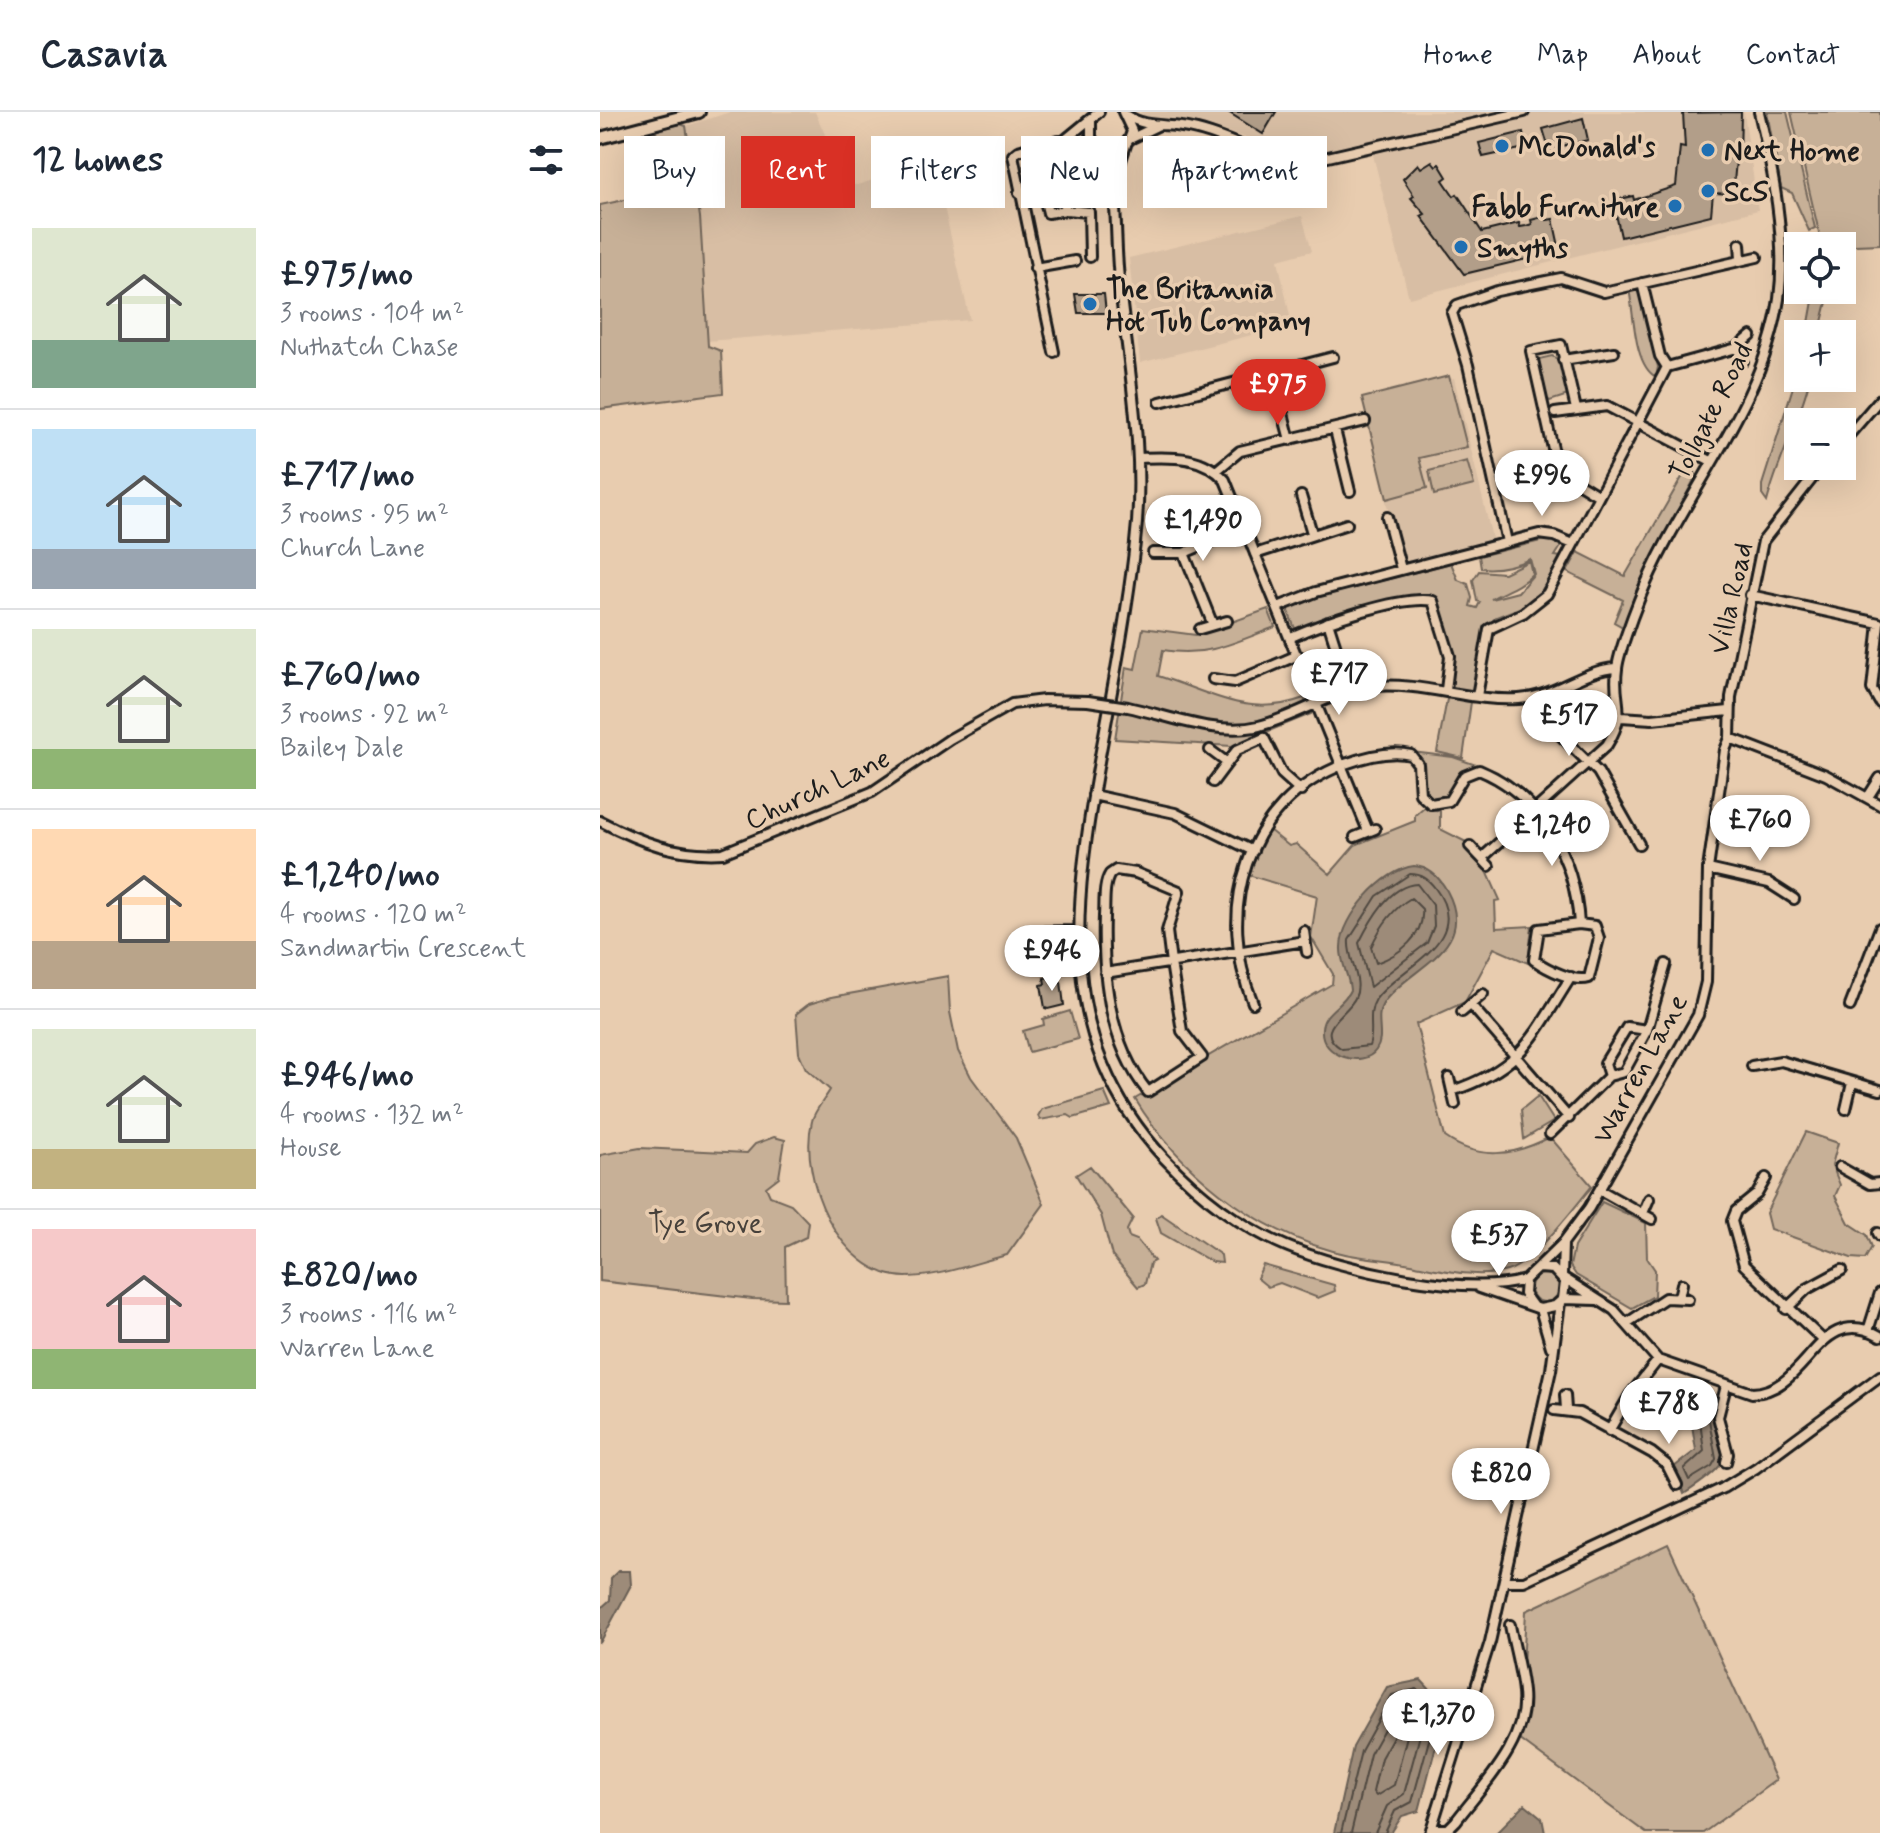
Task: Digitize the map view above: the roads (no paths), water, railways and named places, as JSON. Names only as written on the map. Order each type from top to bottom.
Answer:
[{"type":"main road","points":[[600,138],[699,112]]},
{"type":"street","points":[[1125,113],[1157,125],[1194,129],[1269,158],[1306,162],[1490,116],[1524,112]]},
{"type":"street","name":"Tollgate Road","points":[[1621,717],[1616,668],[1640,597],[1759,370],[1779,297],[1778,224],[1759,112]]},
{"type":"street","points":[[1125,113],[1132,131],[1127,145]]},
{"type":"street","points":[[1067,136],[1096,115]]},
{"type":"street","points":[[1091,136],[1096,115]]},
{"type":"street","points":[[1128,142],[1157,125]]},
{"type":"street","points":[[1021,151],[1015,153],[1012,163],[1054,352]]},
{"type":"street","points":[[1047,208],[1048,213],[1066,210],[1089,212],[1090,257]]},
{"type":"street","points":[[1114,208],[1116,257],[1139,458],[1136,540],[1078,894],[1077,931],[1087,1013],[1109,1075],[1141,1131],[1207,1199],[1268,1239],[1300,1252],[1376,1272],[1474,1286],[1500,1286],[1525,1280],[1524,1294],[1536,1307],[1553,1356]]},
{"type":"street","points":[[1740,244],[1741,258]]},
{"type":"street","points":[[1507,542],[1468,365],[1452,313],[1457,305],[1497,291],[1561,278],[1599,292],[1741,258],[1757,257]]},
{"type":"street","points":[[1035,268],[1075,261]]},
{"type":"street","points":[[1642,283],[1660,356],[1667,367]]},
{"type":"street","points":[[1477,696],[1489,629],[1523,613],[1547,594],[1667,367],[1737,348],[1751,336]]},
{"type":"street","points":[[1576,409],[1561,345],[1531,351],[1558,471],[1599,496]]},
{"type":"street","points":[[1737,348],[1743,361]]},
{"type":"street","points":[[1563,360],[1614,352]]},
{"type":"street","points":[[1160,402],[1172,403],[1333,357]]},
{"type":"street","points":[[1273,375],[1290,440]]},
{"type":"street","points":[[1856,427],[1880,399]]},
{"type":"street","points":[[1555,413],[1607,406],[1711,461]]},
{"type":"street","points":[[1216,471],[1240,451],[1365,421]]},
{"type":"street","points":[[1335,430],[1350,491]]},
{"type":"street","points":[[1139,458],[1189,458],[1216,471],[1225,480],[1371,830],[1355,837]]},
{"type":"street","name":"Villa Road","points":[[1729,711],[1763,541],[1811,480]]},
{"type":"street","points":[[1301,496],[1312,533]]},
{"type":"street","points":[[1387,517],[1401,569]]},
{"type":"street","points":[[1255,554],[1347,524]]},
{"type":"street","points":[[1153,553],[1184,553],[1245,527]]},
{"type":"street","points":[[1278,607],[1316,592],[1544,534],[1573,544]]},
{"type":"street","points":[[1184,553],[1213,625]]},
{"type":"street","points":[[1750,595],[1879,621],[1872,689],[1880,703]]},
{"type":"street","points":[[1291,637],[1328,622],[1420,599],[1433,601],[1450,656],[1446,690]]},
{"type":"street","points":[[1200,629],[1227,621]]},
{"type":"street","points":[[1328,622],[1341,663]]},
{"type":"street","points":[[1213,679],[1235,682],[1298,655]]},
{"type":"street","points":[[1317,703],[1370,686],[1397,685],[1519,699],[1562,687],[1595,669],[1616,668]]},
{"type":"street","name":"Church Lane","points":[[600,821],[664,849],[699,855],[723,853],[872,792],[950,739],[1012,704],[1044,700],[1088,701],[1231,730],[1261,725],[1317,703]]},
{"type":"street","points":[[1482,858],[1607,745],[1621,717],[1652,719],[1729,711]]},
{"type":"street","name":"Warren Lane","points":[[1525,1280],[1563,1243],[1600,1190],[1698,1015],[1706,982],[1708,869],[1725,750],[1730,738],[1729,711]]},
{"type":"street","points":[[1548,723],[1589,762],[1615,796],[1639,844]]},
{"type":"street","points":[[1213,782],[1237,750],[1264,738],[1282,774],[1301,791]]},
{"type":"street","points":[[1730,738],[1826,775],[1880,805]]},
{"type":"street","points":[[1210,750],[1226,762]]},
{"type":"street","points":[[1253,1003],[1237,952],[1237,899],[1253,851],[1266,826],[1301,791],[1342,765],[1378,756],[1411,755],[1418,764],[1420,794],[1431,804],[1443,805],[1455,797],[1464,776],[1479,770],[1506,785],[1551,830],[1573,877],[1579,924]]},
{"type":"street","points":[[1868,797],[1880,778]]},
{"type":"street","points":[[1093,795],[1175,813],[1253,851]]},
{"type":"street","points":[[1470,846],[1489,866]]},
{"type":"street","points":[[1708,869],[1769,883],[1794,899]]},
{"type":"street","points":[[1116,870],[1136,873],[1179,891],[1167,931],[1171,963],[1182,1031],[1202,1057],[1148,1092],[1130,1066],[1119,1037],[1105,973],[1105,888],[1106,879],[1116,870]]},
{"type":"street","points":[[1579,924],[1592,924],[1597,930],[1594,969],[1589,978],[1582,981],[1534,960],[1539,929],[1579,924]]},
{"type":"street","points":[[1850,1006],[1880,928]]},
{"type":"street","points":[[1024,932],[1077,931]]},
{"type":"street","points":[[1105,973],[1237,952],[1305,936],[1307,952]]},
{"type":"street","points":[[1550,1134],[1609,1076],[1624,1072],[1647,1030],[1666,964]]},
{"type":"street","points":[[1452,1091],[1486,1078],[1516,1059],[1550,1015],[1571,977]]},
{"type":"street","points":[[1462,1012],[1483,994]]},
{"type":"street","points":[[1471,1005],[1569,1118]]},
{"type":"street","points":[[1609,1076],[1605,1063],[1627,1027],[1647,1030]]},
{"type":"street","points":[[1752,1066],[1781,1061],[1880,1090]]},
{"type":"street","points":[[1764,1063],[1766,1073]]},
{"type":"street","points":[[1449,1078],[1455,1104]]},
{"type":"street","points":[[1846,1109],[1852,1083]]},
{"type":"street","points":[[1840,1167],[1870,1184],[1880,1183]]},
{"type":"street","points":[[1766,1178],[1757,1194],[1736,1211],[1732,1231],[1749,1274],[1823,1340]]},
{"type":"street","points":[[1600,1190],[1652,1219]]},
{"type":"street","points":[[1643,1213],[1649,1199]]},
{"type":"street","points":[[1510,1625],[1523,1693],[1523,1713],[1515,1738],[1456,1821],[1448,1829],[1430,1831],[1476,1692],[1504,1581],[1553,1356],[1561,1301],[1566,1291],[1563,1243]]},
{"type":"street","points":[[1537,1268],[1548,1267],[1598,1300],[1627,1323],[1658,1360],[1752,1393],[1775,1389],[1798,1371],[1823,1340],[1841,1330],[1868,1331],[1880,1336]]},
{"type":"street","points":[[1786,1309],[1807,1289],[1842,1270]]},
{"type":"street","points":[[1627,1323],[1661,1301],[1684,1298],[1682,1284]]},
{"type":"street","points":[[1474,1286],[1536,1307],[1561,1301],[1598,1300]]},
{"type":"street","points":[[1868,1331],[1880,1293]]},
{"type":"street","points":[[1609,1431],[1630,1395],[1658,1360]]},
{"type":"street","points":[[1504,1581],[1524,1581],[1723,1488],[1756,1468],[1880,1376]]},
{"type":"street","points":[[1726,1386],[1718,1417],[1728,1454],[1726,1462]]},
{"type":"street","points":[[1565,1395],[1566,1409]]},
{"type":"street","points":[[1554,1410],[1566,1409],[1579,1413],[1657,1457],[1667,1465],[1677,1485]]},
{"type":"water","points":[[1414,866],[1429,871],[1444,886],[1455,911],[1454,928],[1448,943],[1437,956],[1384,1002],[1376,1050],[1362,1059],[1343,1057],[1328,1046],[1322,1029],[1329,1013],[1350,990],[1341,953],[1343,935],[1366,896],[1390,876]]},
{"type":"water","points":[[1701,1390],[1716,1395],[1718,1401],[1723,1461],[1684,1494],[1674,1467],[1696,1450],[1690,1413]]},
{"type":"water","points":[[618,1571],[630,1571],[631,1585],[600,1643],[600,1609],[610,1600],[611,1578]]},
{"type":"water","points":[[1421,1680],[1446,1707],[1419,1811],[1402,1816],[1391,1833],[1334,1833],[1353,1747],[1387,1687]]},
{"type":"water","points":[[1525,1804],[1542,1818],[1545,1833],[1496,1833]]},
{"type":"place","name":"McDonald's","points":[[1502,146]]},
{"type":"place","name":"Next Home","points":[[1708,150]]},
{"type":"place","name":"ScS","points":[[1708,191]]},
{"type":"place","name":"Fabb Furniture","points":[[1675,206]]},
{"type":"place","name":"Smyths","points":[[1461,247]]},
{"type":"place","name":"The Britannia Hot Tub Company","points":[[1090,304]]},
{"type":"park label","name":"Tye Grove","points":[[705,1222]]}]
